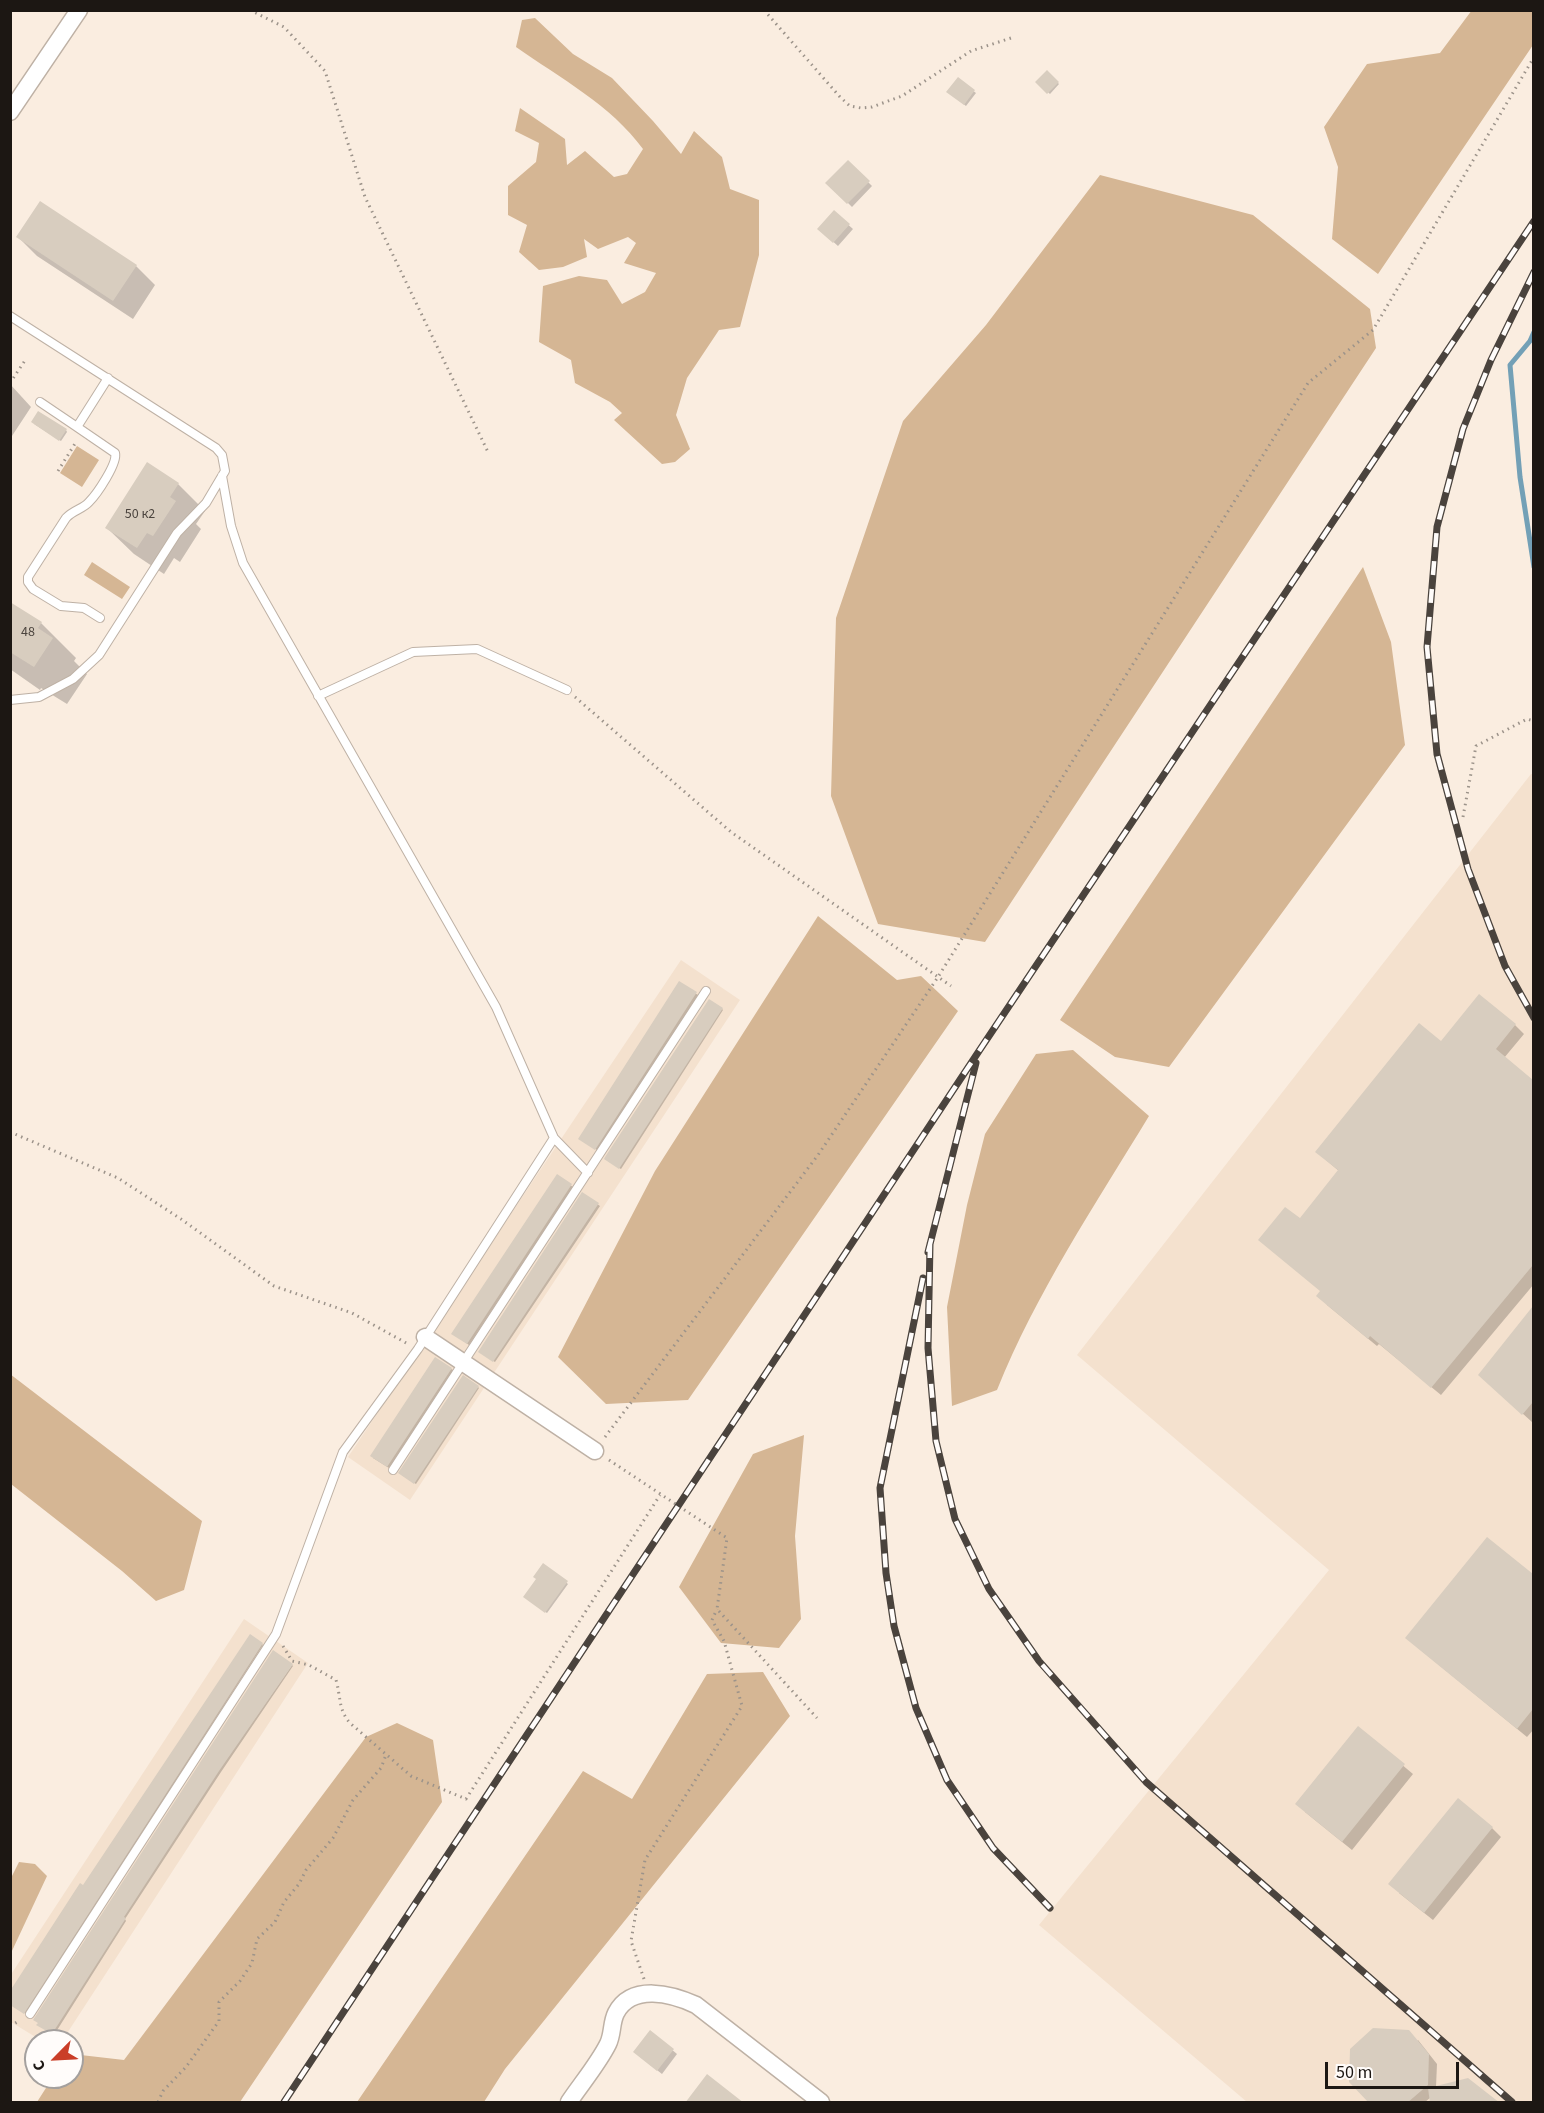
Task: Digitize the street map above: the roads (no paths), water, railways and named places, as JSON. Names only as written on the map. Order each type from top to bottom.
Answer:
[{"type":"street","points":[[10,112],[79,10]]},
{"type":"street","points":[[421,1343],[464,1363],[595,1451]]},
{"type":"street","points":[[569,2103],[608,2043],[617,2010],[629,2000],[649,1992],[686,2000],[696,2005],[821,2103]]},
{"type":"lane","points":[[10,316],[216,448],[225,464],[222,476],[206,502],[177,533],[99,655],[73,679],[39,697],[10,700]]},
{"type":"lane","points":[[80,429],[108,378]]},
{"type":"lane","points":[[40,402],[115,453],[115,463],[89,503],[66,518],[28,577],[28,582],[33,589],[61,606],[84,608],[100,618]]},
{"type":"lane","points":[[222,476],[231,526],[243,563],[496,1007],[554,1138],[588,1173]]},
{"type":"lane","points":[[318,696],[413,652],[477,649],[567,690]]},
{"type":"lane","points":[[393,1470],[706,991]]},
{"type":"lane","points":[[30,2014],[276,1634],[343,1452],[421,1343],[554,1138]]},
{"type":"waterway","points":[[1534,332],[1530,341],[1510,365],[1520,477],[1534,567]]},
{"type":"railway","points":[[284,2102],[979,1051],[1534,221]]},
{"type":"railway","points":[[1534,272],[1491,360],[1463,429],[1437,527],[1427,647],[1437,754],[1468,869],[1505,966],[1534,1018]]},
{"type":"railway","points":[[928,1252],[976,1063]]},
{"type":"railway","points":[[930,1244],[928,1348],[936,1441],[955,1519],[989,1589],[1039,1661],[1146,1782],[1512,2102]]},
{"type":"railway","points":[[923,1278],[880,1488],[886,1573],[894,1626],[916,1708],[947,1780],[993,1848],[1050,1908]]}]
